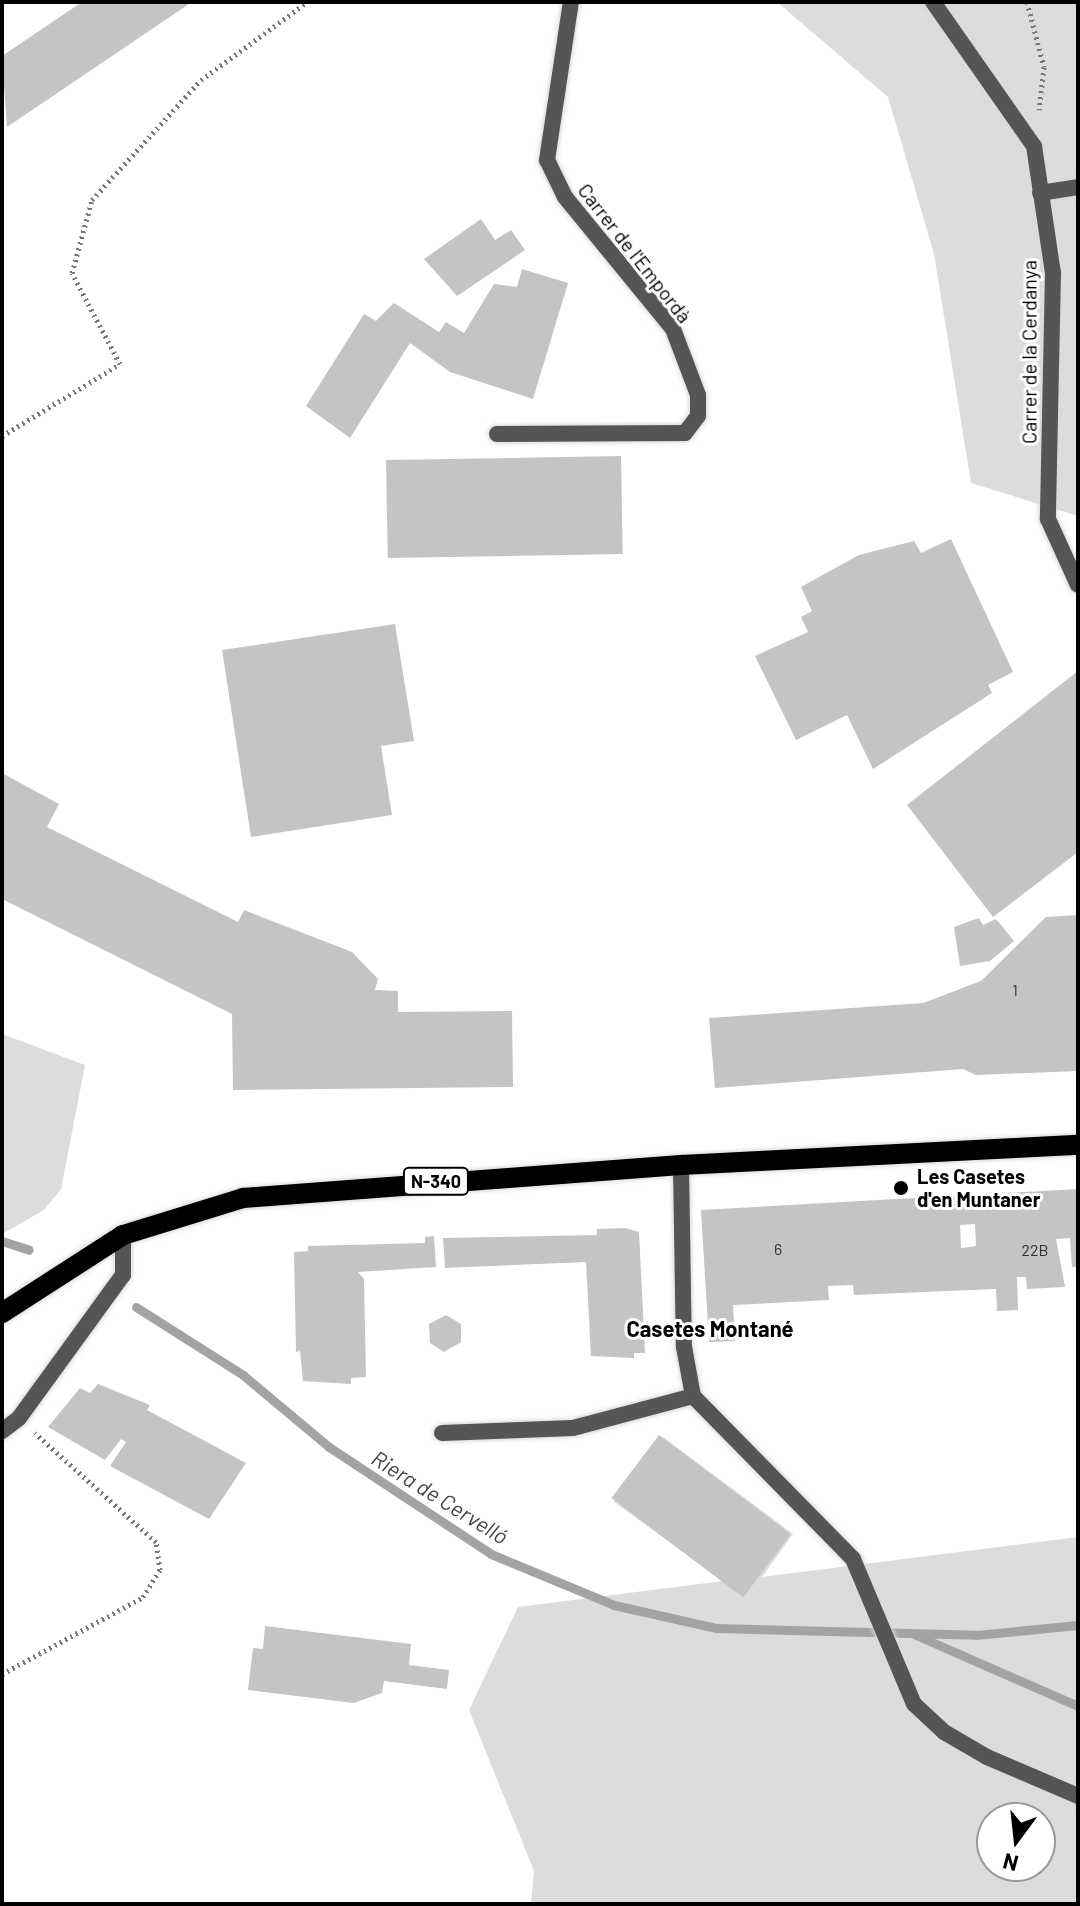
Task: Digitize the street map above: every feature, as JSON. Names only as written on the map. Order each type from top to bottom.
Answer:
[{"type":"main road","name":"N-340","points":[[2,1313],[123,1235],[243,1198],[681,1165],[1078,1145]]},
{"type":"street","name":"Carrer de l'Empordà","points":[[497,434],[685,433],[698,416],[698,395],[673,329],[565,197],[547,160],[571,2]]},
{"type":"street","name":"Carrer de la Cerdanya","points":[[933,2],[1034,146],[1053,273],[1048,519],[1078,585]]},
{"type":"street","points":[[1040,193],[1078,187]]},
{"type":"street","points":[[681,1165],[684,1347],[693,1396],[853,1559],[888,1653],[914,1704],[944,1732],[1078,1796]]},
{"type":"street","points":[[2,1431],[19,1418],[123,1275],[123,1235]]},
{"type":"street","points":[[442,1433],[573,1428],[693,1396]]},
{"type":"path","points":[[2,436],[120,364],[72,273],[92,200],[201,80],[307,2]]},
{"type":"path","points":[[1027,2],[1044,67],[1034,146]]},
{"type":"path","points":[[2,1674],[143,1597],[160,1570],[156,1542],[19,1418]]},
{"type":"shaded area","points":[[777,2],[1078,2],[1078,516],[971,483],[934,254],[888,97]]},
{"type":"shaded area","points":[[2,1034],[85,1065],[61,1189],[44,1210],[2,1234]]},
{"type":"shaded area","points":[[663,1437],[793,1534],[762,1577],[1078,1537],[1078,1904],[531,1904],[534,1871],[469,1710],[518,1607],[723,1581],[614,1502]]},
{"type":"building","points":[[82,2],[192,2],[7,127],[2,56]]},
{"type":"building","points":[[481,219],[495,240],[511,230],[525,250],[457,296],[424,259]]},
{"type":"building","points":[[522,269],[568,283],[533,399],[450,372],[410,343],[350,438],[306,406],[364,314],[376,321],[394,303],[439,332],[446,322],[464,333],[494,284],[517,287]]},
{"type":"building","points":[[621,456],[623,554],[388,558],[386,460]]},
{"type":"building","points":[[951,539],[1013,672],[988,685],[992,693],[873,769],[847,715],[796,740],[755,656],[808,632],[801,617],[812,611],[801,587],[859,555],[914,541],[921,553]]},
{"type":"building","points":[[395,624],[414,741],[381,746],[392,815],[251,837],[222,650]]},
{"type":"building","points":[[1078,671],[1078,852],[993,917],[907,805]]},
{"type":"building","points":[[2,773],[59,804],[47,827],[238,922],[244,910],[352,952],[378,979],[375,990],[398,991],[398,1012],[512,1011],[513,1087],[233,1090],[232,1014],[2,899]]},
{"type":"building","points":[[1078,915],[1078,1071],[976,1075],[963,1069],[715,1088],[709,1018],[923,1003],[981,981],[1046,917]]},
{"type":"building","points":[[979,918],[983,925],[996,919],[1014,941],[990,961],[960,966],[954,927]]},
{"type":"building","points":[[1078,1189],[1078,1267],[1072,1267],[1070,1238],[1056,1239],[1065,1287],[1027,1289],[1026,1277],[1017,1277],[1018,1310],[997,1311],[996,1289],[854,1295],[853,1285],[828,1286],[829,1300],[733,1305],[735,1341],[709,1342],[701,1210]],"holes":[[[975,1224],[976,1246],[961,1248],[960,1225]]]},
{"type":"building","points":[[625,1228],[639,1232],[645,1353],[634,1353],[634,1358],[591,1356],[586,1262],[445,1268],[443,1238],[597,1235],[597,1229]]},
{"type":"building","points":[[434,1236],[436,1267],[358,1272],[364,1279],[366,1377],[351,1378],[351,1384],[303,1381],[300,1351],[296,1352],[294,1252],[308,1251],[308,1246],[425,1243],[425,1237]]},
{"type":"building","points":[[446,1315],[461,1324],[461,1342],[444,1352],[430,1343],[429,1324]]},
{"type":"building","points":[[98,1384],[150,1405],[147,1410],[246,1463],[209,1519],[110,1466],[126,1442],[121,1439],[105,1460],[48,1427],[80,1388],[90,1393]]},
{"type":"building","points":[[659,1435],[791,1534],[743,1597],[611,1498]]},
{"type":"building","points":[[265,1626],[411,1644],[409,1665],[449,1670],[447,1689],[384,1681],[382,1693],[354,1703],[248,1690],[253,1648],[263,1649]]},
{"type":"waterway","points":[[2,1241],[29,1250]]},
{"type":"waterway","name":"Riera de Cervelló","points":[[136,1307],[243,1375],[329,1447],[491,1554],[614,1605],[716,1628],[976,1635],[1078,1625]]},
{"type":"waterway","name":"Riera de Cervelló","points":[[916,1635],[1078,1706]]},
{"type":"place","name":"Les Casetes d'en Muntaner","points":[[901,1188]]},
{"type":"district","name":"Casetes Montané","points":[[710,1329]]}]
